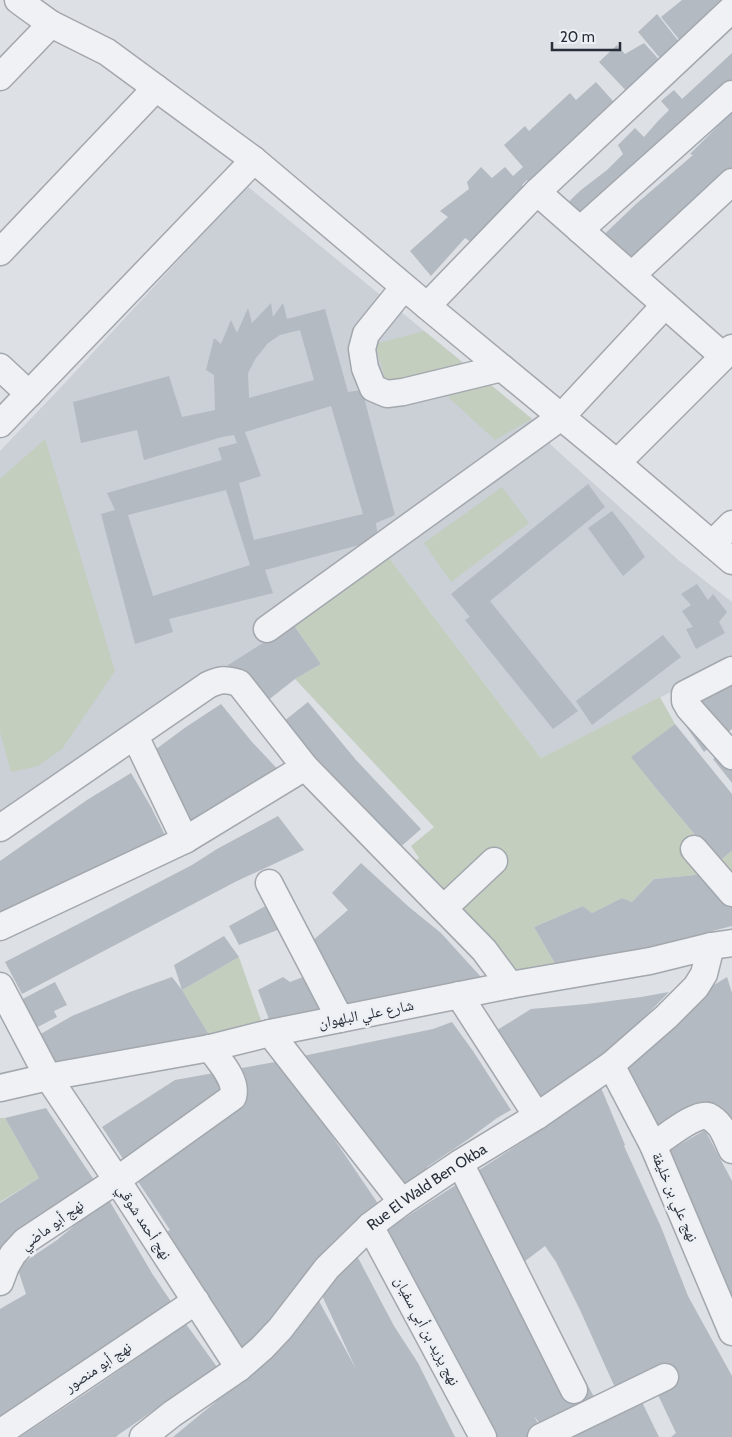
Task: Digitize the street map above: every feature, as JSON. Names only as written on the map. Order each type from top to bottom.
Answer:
[{"type":"street","points":[[18,0],[51,24],[107,52],[254,160],[732,560]]},
{"type":"street","points":[[427,306],[537,192],[732,9]]},
{"type":"street","points":[[0,77],[51,24]]},
{"type":"street","points":[[0,252],[156,88]]},
{"type":"street","points":[[580,230],[732,94]]},
{"type":"street","points":[[0,424],[254,160]]},
{"type":"street","points":[[632,275],[732,182]]},
{"type":"street","points":[[537,192],[665,305],[728,352],[617,463]]},
{"type":"street","points":[[404,287],[366,334],[362,349],[365,368],[373,388],[388,394],[403,392],[502,368]]},
{"type":"street","points":[[267,628],[561,417],[665,305]]},
{"type":"street","points":[[0,367],[29,394]]},
{"type":"street","points":[[712,544],[732,524]]},
{"type":"street","points":[[732,670],[685,694],[685,701],[689,708],[732,756]]},
{"type":"street","points":[[0,828],[208,685],[227,679],[239,683],[305,767],[484,950],[510,985]]},
{"type":"street","points":[[135,736],[185,840]]},
{"type":"street","points":[[0,928],[185,840],[305,767]]},
{"type":"street","points":[[694,849],[732,893]]},
{"type":"street","points":[[444,908],[494,861]]},
{"type":"street","points":[[269,884],[340,1019]]},
{"type":"street","name":"شارع علي البلهوان","points":[[0,1088],[48,1077],[210,1048],[270,1033],[510,985],[726,946]]},
{"type":"street","name":"Rue El Wald Ben Okba","points":[[143,1437],[172,1414],[239,1368],[280,1329],[327,1268],[370,1226],[460,1163],[537,1116],[611,1065],[666,1017],[696,987],[726,946]]},
{"type":"street","name":"نهج أحمد شوقي","points":[[0,986],[48,1077],[239,1368]]},
{"type":"street","points":[[459,995],[537,1116]]},
{"type":"street","points":[[270,1033],[402,1202]]},
{"type":"street","name":"نهج أبو ماضي","points":[[0,1282],[6,1266],[25,1241],[117,1180],[233,1097],[235,1087],[210,1048]]},
{"type":"street","name":"نهج علي بن خليفة","points":[[611,1065],[654,1146],[732,1332]]},
{"type":"street","points":[[654,1146],[685,1124],[701,1116],[707,1116],[714,1120],[721,1128],[732,1150]]},
{"type":"street","points":[[460,1163],[574,1390]]},
{"type":"street","name":"نهج يزيد بن أبي سفيان","points":[[370,1226],[484,1437]]},
{"type":"street","name":"نهج أبو منصور","points":[[0,1433],[196,1301]]},
{"type":"street","points":[[541,1437],[666,1377]]},
{"type":"shaded area","points":[[247,186],[532,419],[551,445],[677,559],[732,602],[732,661],[541,758],[389,558],[0,819],[0,451]]},
{"type":"green space","points":[[424,331],[467,366],[386,382],[375,344]]},
{"type":"green space","points":[[491,385],[532,419],[495,440],[447,396]]},
{"type":"green space","points":[[45,439],[115,671],[62,749],[38,766],[11,772],[0,732],[0,479]]},
{"type":"green space","points":[[502,487],[529,523],[451,582],[424,543]]},
{"type":"green space","points":[[389,558],[541,758],[660,697],[675,724],[632,757],[718,862],[732,851],[732,883],[705,874],[654,879],[632,902],[622,898],[592,913],[583,906],[534,927],[557,967],[511,975],[406,868],[419,858],[411,846],[434,827],[295,679],[321,664],[293,624]]},
{"type":"green space","points":[[239,957],[263,1026],[214,1043],[182,990]]},
{"type":"green space","points":[[0,1118],[5,1118],[39,1178],[0,1202]]},
{"type":"building","points":[[682,0],[732,0],[686,48],[661,17]]},
{"type":"building","points":[[657,14],[684,48],[665,64],[638,32]]},
{"type":"building","points":[[644,43],[664,65],[631,96],[599,62],[617,45],[625,54]]},
{"type":"building","points":[[732,53],[732,92],[577,237],[557,213],[623,154],[618,145],[635,128],[644,137],[669,110],[661,101],[674,90],[682,99]]},
{"type":"building","points":[[596,82],[620,109],[534,188],[527,180],[522,185],[527,192],[474,244],[465,238],[431,276],[410,251],[448,217],[440,211],[469,189],[467,182],[481,167],[492,178],[505,167],[513,176],[523,167],[504,145],[525,126],[529,131],[570,93],[576,100]]},
{"type":"building","points":[[732,111],[732,173],[628,283],[592,246],[636,204],[693,155],[690,154]]},
{"type":"building","points":[[271,303],[273,317],[283,303],[287,319],[325,309],[348,392],[362,390],[395,515],[376,523],[378,540],[265,570],[273,593],[169,619],[173,632],[135,644],[101,514],[115,510],[107,493],[222,460],[218,448],[237,443],[234,435],[222,437],[144,460],[137,430],[81,443],[73,402],[169,376],[182,417],[215,410],[214,375],[206,370],[214,338],[221,344],[231,320],[237,333],[248,308],[252,323]],"holes":[[[300,330],[314,380],[249,398],[248,373],[256,358],[268,343],[280,335]],[[331,406],[363,514],[254,540],[239,483],[261,476],[245,432]],[[226,490],[250,565],[153,596],[128,515]]]},
{"type":"building","points":[[588,484],[605,507],[490,601],[578,711],[553,729],[465,620],[470,617],[451,594]]},
{"type":"building","points":[[612,511],[645,557],[623,576],[588,528]]},
{"type":"building","points":[[697,584],[708,600],[713,594],[727,612],[719,622],[725,633],[696,649],[686,629],[693,627],[682,611],[691,605],[681,594]]},
{"type":"building","points":[[293,624],[321,664],[295,679],[257,709],[220,670]]},
{"type":"building","points":[[663,635],[681,657],[592,725],[576,701]]},
{"type":"building","points":[[732,681],[732,729],[704,752],[679,716]]},
{"type":"building","points":[[308,702],[356,760],[421,829],[389,857],[274,729]]},
{"type":"building","points":[[221,704],[252,742],[285,777],[185,833],[144,758]]},
{"type":"building","points":[[675,724],[732,794],[732,851],[718,862],[631,757]]},
{"type":"building","points":[[732,745],[732,783],[713,759]]},
{"type":"building","points":[[131,773],[169,843],[0,929],[0,861],[87,800]]},
{"type":"building","points":[[278,816],[304,850],[237,881],[22,994],[5,962],[192,865],[217,849]]},
{"type":"building","points":[[361,863],[409,907],[441,933],[481,977],[448,985],[328,1007],[270,1022],[258,990],[283,977],[290,982],[308,975],[304,948],[348,910],[332,893]]},
{"type":"building","points":[[705,874],[732,883],[732,926],[608,958],[557,967],[534,927],[583,906],[592,913],[622,898],[632,902],[654,879]]},
{"type":"building","points":[[273,902],[285,927],[239,945],[229,926]]},
{"type":"building","points":[[224,936],[239,957],[182,990],[174,965]]},
{"type":"building","points":[[172,977],[214,1043],[152,1057],[96,1055],[49,1066],[32,1039],[72,1016]]},
{"type":"building","points":[[727,977],[732,993],[732,1149],[711,1110],[648,1146],[618,1063],[676,1008]]},
{"type":"building","points":[[55,982],[67,1005],[54,1011],[57,1017],[28,1032],[13,1004]]},
{"type":"building","points":[[669,992],[622,1040],[530,1111],[483,1039],[531,1009],[587,1004]]},
{"type":"building","points":[[452,1022],[511,1110],[427,1167],[433,1175],[395,1200],[298,1057],[433,1029]]},
{"type":"building","points":[[275,1062],[294,1080],[381,1208],[342,1234],[234,1367],[154,1239],[170,1230],[102,1127],[175,1080]]},
{"type":"building","points":[[599,1083],[624,1146],[661,1227],[688,1296],[732,1376],[732,1437],[671,1437],[676,1433],[650,1378],[617,1392],[580,1310],[556,1262],[545,1246],[512,1271],[577,1366],[598,1404],[545,1430],[534,1416],[542,1431],[530,1437],[473,1437],[369,1241],[541,1130]]},
{"type":"building","points":[[46,1108],[102,1192],[0,1261],[0,1203],[39,1178],[5,1118]]},
{"type":"building","points":[[705,1130],[732,1181],[732,1334],[653,1160]]},
{"type":"building","points":[[109,1200],[153,1275],[176,1309],[0,1426],[0,1309],[26,1294],[17,1267],[57,1240]]},
{"type":"building","points":[[356,1254],[394,1326],[418,1363],[455,1437],[173,1437],[253,1371],[319,1301],[356,1369],[319,1289]]},
{"type":"building","points":[[186,1324],[217,1367],[116,1437],[20,1437],[88,1392]]},
{"type":"building","points":[[641,1400],[659,1437],[562,1437]]}]
